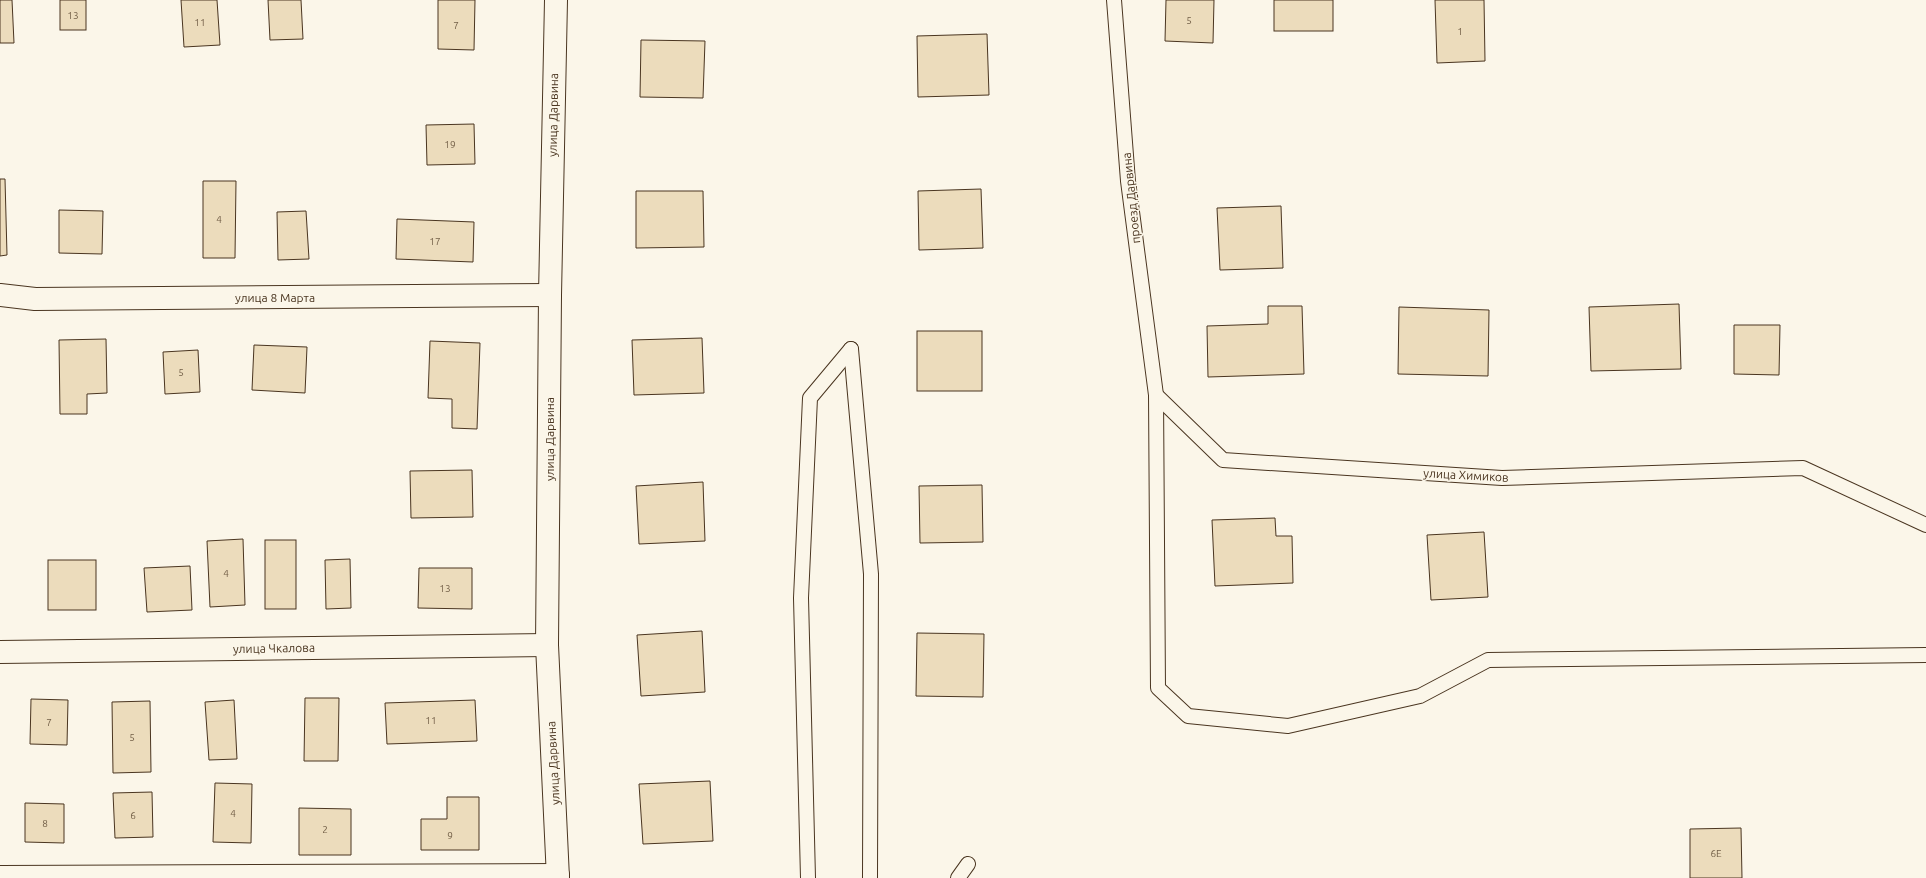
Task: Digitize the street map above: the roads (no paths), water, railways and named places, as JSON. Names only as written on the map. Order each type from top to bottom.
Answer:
[{"type":"street","name":"улица Дарвина","points":[[556,0],[550,295],[548,644],[558,876]]},
{"type":"street","name":"улица 8 Марта","points":[[0,295],[43,299],[550,295]]},
{"type":"street","name":"улица Чкалова","points":[[0,652],[548,644]]},
{"type":"street","points":[[0,877],[558,876]]},
{"type":"lane","name":"проезд Дарвина","points":[[1114,0],[1128,181],[1156,395],[1158,688],[1188,716],[1288,726],[1420,696],[1488,660],[1926,655]]},
{"type":"lane","points":[[808,878],[801,598],[810,398],[850,349],[871,574],[870,878]]},
{"type":"lane","name":"улица Химиков","points":[[1156,395],[1223,460],[1502,478],[1802,468],[1926,525]]},
{"type":"lane","points":[[958,878],[968,864]]}]
